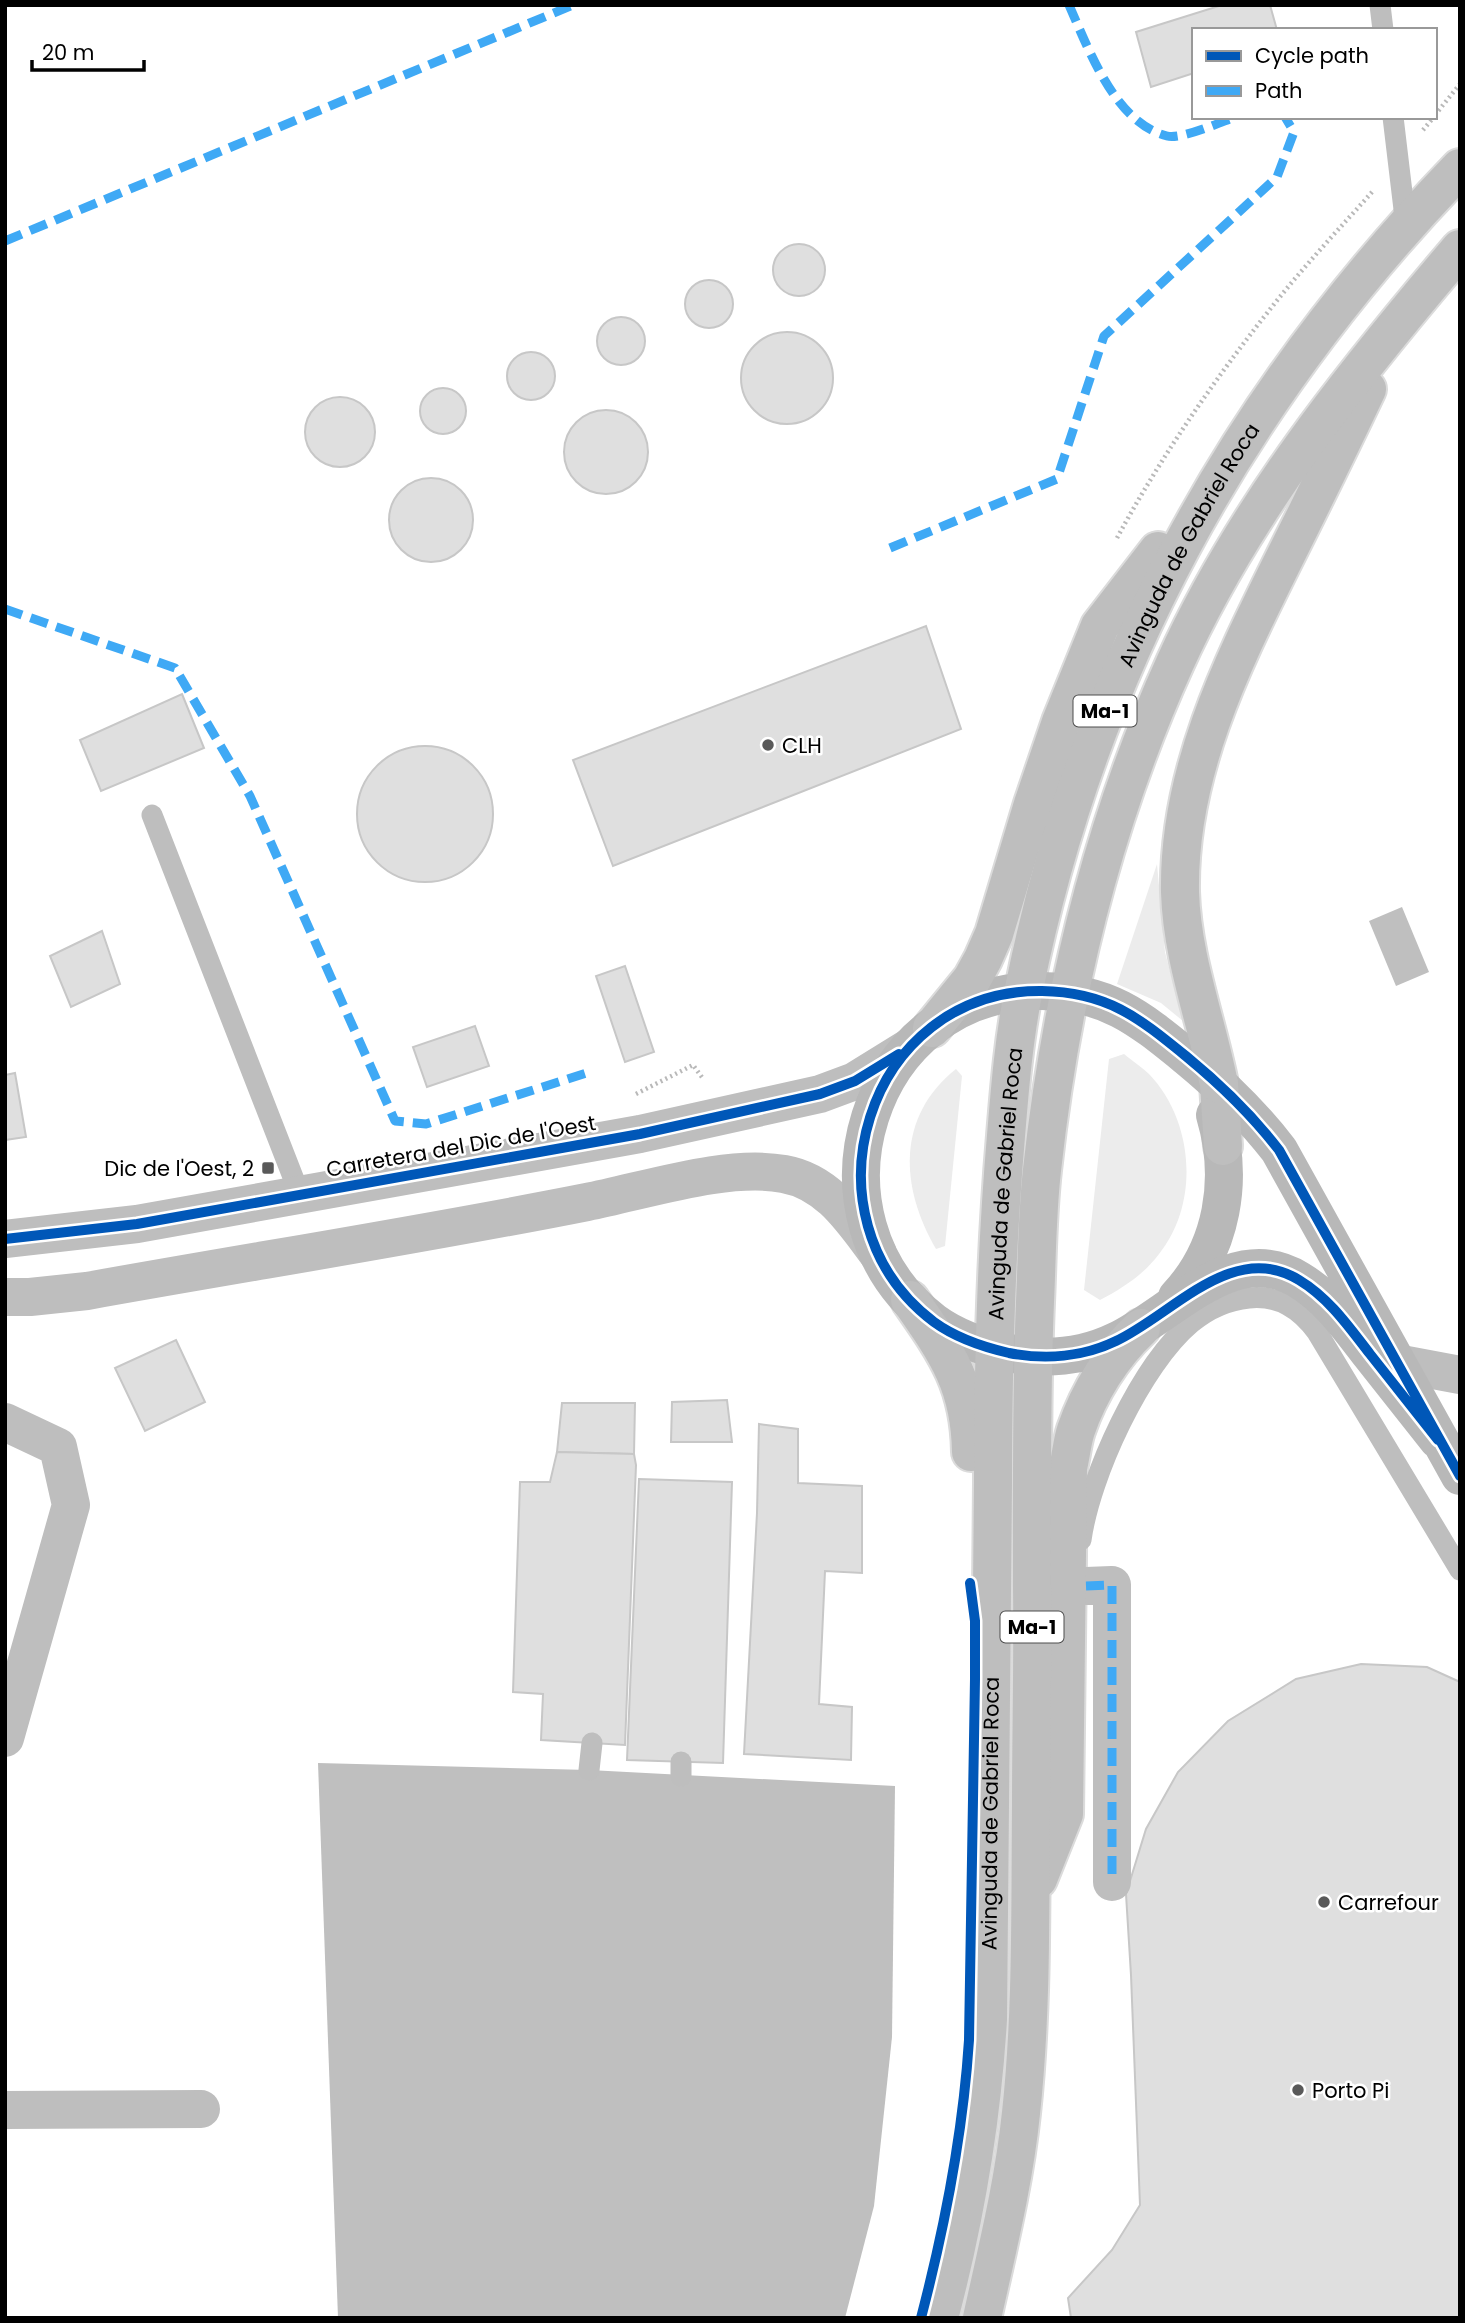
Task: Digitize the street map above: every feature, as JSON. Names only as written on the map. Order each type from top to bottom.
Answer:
[{"type":"main road","points":[[1414,216],[1460,143]]},
{"type":"main road","name":"Avinguda de Gabriel Roca","points":[[939,2318],[969,2182],[988,2019],[994,1349],[999,1216],[1012,1066],[1023,992],[1041,914],[1068,816],[1123,665],[1194,520],[1236,449],[1327,320],[1414,216],[1460,168]]},
{"type":"main road","name":"Avinguda de Gabriel Roca","points":[[982,2318],[1007,2205],[1021,2114],[1030,1897],[1033,1356],[1041,1177],[1068,992],[1108,841],[1137,754],[1177,660],[1231,555],[1305,443],[1404,315],[1460,249]]},
{"type":"main road","points":[[1223,1146],[1219,1084],[1192,981],[1182,919],[1181,860],[1187,807],[1216,706],[1236,658],[1404,315]]},
{"type":"main road","name":"Carretera del Dic de l'Oest","points":[[5,1239],[137,1224],[640,1134],[798,1100],[855,1081],[921,1037],[972,979],[994,934],[1060,722],[1100,626],[1236,449]]},
{"type":"main road","points":[[5,1297],[87,1291],[587,1202],[693,1178],[733,1174],[786,1174],[825,1191],[841,1205],[878,1254]]},
{"type":"main road","points":[[910,1300],[943,1348],[965,1398],[971,1424],[972,1484],[992,1553]]},
{"type":"main road","points":[[1030,1897],[1064,1811],[1068,1468],[1076,1430],[1107,1367],[1122,1346],[1154,1318]]},
{"type":"main road","points":[[1396,1363],[1460,1375]]},
{"type":"main road","points":[[5,1422],[58,1447],[71,1505],[5,1738]]},
{"type":"main road","points":[[1086,1586],[1112,1585],[1112,1882]]},
{"type":"main road","points":[[5,2110],[201,2109]]},
{"type":"street","points":[[1438,1440],[1338,1313],[1299,1280],[1277,1270],[1263,1268],[1231,1272],[1114,1342],[1053,1357],[994,1349],[965,1339],[935,1323],[910,1300],[892,1278],[878,1254],[866,1221],[860,1159],[875,1098],[890,1072],[921,1037],[956,1012],[984,1000],[1023,992],[1068,992],[1096,999],[1149,1024],[1219,1084],[1279,1150],[1460,1476]]},
{"type":"street","points":[[1154,1318],[1187,1286],[1216,1234],[1223,1204],[1225,1177],[1223,1146],[1216,1118],[1205,1091],[1171,1044]]},
{"type":"lane","points":[[1380,5],[1383,28]]},
{"type":"lane","points":[[1393,119],[1414,216]]},
{"type":"lane","points":[[152,815],[300,1195]]},
{"type":"lane","points":[[1207,1284],[1238,1278],[1254,1280],[1279,1293],[1307,1318],[1460,1570]]},
{"type":"lane","points":[[1064,1811],[1073,1746],[1077,1568],[1091,1497],[1119,1427],[1175,1339],[1214,1308],[1244,1298],[1270,1298],[1283,1302],[1307,1318]]},
{"type":"lane","points":[[590,1770],[592,1743]]},
{"type":"path","points":[[1437,113],[1460,84]]},
{"type":"shaded area","points":[[1157,864],[1165,952],[1183,1021],[1161,1003],[1117,984]]},
{"type":"shaded area","points":[[1402,907],[1429,972],[1396,986],[1369,921]]},
{"type":"shaded area","points":[[1124,1054],[1149,1074],[1164,1093],[1175,1115],[1183,1138],[1186,1187],[1172,1234],[1159,1254],[1132,1280],[1100,1300],[1084,1290],[1109,1059]]},
{"type":"shaded area","points":[[956,1069],[962,1076],[945,1246],[936,1249],[916,1201],[910,1154],[922,1109],[936,1088]]},
{"type":"shaded area","points":[[318,1763],[589,1770],[895,1786],[892,2037],[874,2206],[845,2318],[338,2318]]},
{"type":"building","points":[[1222,5],[1270,5],[1276,28],[1192,28],[1192,74],[1151,87],[1136,32]]},
{"type":"building","points":[[799,244],[809,246],[817,252],[823,260],[823,280],[817,288],[809,294],[799,296],[789,294],[781,288],[775,280],[773,270],[775,260],[781,252],[789,246]]},
{"type":"building","points":[[709,280],[726,287],[733,304],[726,321],[709,328],[692,321],[685,304],[692,287]]},
{"type":"building","points":[[621,317],[638,324],[645,341],[638,358],[621,365],[604,358],[597,341],[604,324]]},
{"type":"building","points":[[787,332],[804,336],[819,346],[829,361],[833,378],[829,395],[819,410],[804,420],[787,424],[770,420],[755,410],[745,395],[741,378],[745,361],[755,346],[770,336]]},
{"type":"building","points":[[531,352],[548,359],[555,376],[548,393],[531,400],[514,393],[507,376],[514,359]]},
{"type":"building","points":[[443,388],[459,395],[466,411],[459,427],[443,434],[427,427],[420,411],[427,395]]},
{"type":"building","points":[[340,397],[365,407],[375,432],[365,457],[340,467],[315,457],[305,432],[315,407]]},
{"type":"building","points":[[606,410],[622,413],[636,422],[645,436],[648,452],[645,468],[636,482],[622,491],[606,494],[590,491],[576,482],[567,468],[564,452],[567,436],[576,422],[590,413]]},
{"type":"building","points":[[431,478],[447,481],[461,490],[470,504],[473,520],[470,536],[461,550],[447,559],[431,562],[415,559],[401,550],[392,536],[389,520],[392,504],[401,490],[415,481]]},
{"type":"building","name":"CLH","points":[[926,626],[961,729],[613,866],[573,760]]},
{"type":"building","points":[[182,694],[204,748],[101,791],[80,740]]},
{"type":"building","points":[[425,746],[451,752],[473,766],[487,788],[493,814],[487,840],[473,862],[451,876],[425,882],[399,876],[377,862],[363,840],[357,814],[363,788],[377,766],[399,752]]},
{"type":"building","points":[[102,931],[120,984],[71,1007],[50,956]]},
{"type":"building","points":[[625,966],[654,1052],[625,1062],[596,976]]},
{"type":"building","points":[[475,1026],[489,1066],[427,1087],[413,1047]]},
{"type":"building","points":[[15,1073],[26,1137],[5,1140],[5,1075]]},
{"type":"building","points":[[176,1340],[205,1402],[145,1431],[115,1368]]},
{"type":"building","points":[[727,1400],[732,1442],[671,1442],[672,1402]]},
{"type":"building","points":[[562,1403],[635,1403],[634,1454],[557,1452]]},
{"type":"building","points":[[759,1424],[798,1429],[798,1483],[862,1486],[862,1573],[825,1571],[819,1704],[852,1707],[851,1760],[744,1754]]},
{"type":"building","points":[[557,1452],[634,1454],[636,1465],[625,1745],[541,1740],[543,1694],[513,1692],[520,1482],[550,1482]]},
{"type":"building","points":[[639,1479],[732,1482],[723,1763],[627,1760]]},
{"type":"building","name":"Porto Pi","points":[[1361,1664],[1427,1667],[1460,1682],[1460,2318],[1071,2318],[1068,2298],[1112,2250],[1140,2205],[1126,1894],[1146,1829],[1178,1772],[1228,1721],[1296,1679]]},
{"type":"marked path","points":[[5,241],[573,5]]},
{"type":"marked path","points":[[1069,5],[1095,63],[1118,101],[1149,128],[1173,137],[1230,119]]},
{"type":"marked path","points":[[890,548],[1057,479],[1104,336],[1277,177],[1294,132],[1286,119]]},
{"type":"marked path","points":[[5,609],[175,668],[250,796],[395,1121],[426,1124],[593,1071]]},
{"type":"marked path","points":[[1086,1586],[1112,1585],[1112,1882]]},
{"type":"cycle path","points":[[1438,1440],[1329,1304],[1299,1280],[1274,1270],[1250,1269],[1227,1274],[1204,1285],[1116,1341],[1090,1351],[1064,1356],[1036,1356],[989,1348],[951,1333],[934,1322],[892,1278],[868,1226],[861,1171],[870,1117],[894,1067],[931,1027],[981,1000],[1042,991],[1086,996],[1104,1002],[1153,1030],[1224,1090],[1279,1150],[1460,1476]]},
{"type":"cycle path","points":[[5,1239],[137,1224],[640,1134],[820,1094],[855,1081],[899,1054]]},
{"type":"cycle path","points":[[921,2318],[952,2180],[969,2040],[975,1679],[975,1621],[970,1583]]},
{"type":"place","name":"CLH","points":[[768,745]]},
{"type":"place","name":"Dic de l'Oest, 2","points":[[268,1168]]},
{"type":"place","name":"Carrefour","points":[[1324,1902]]},
{"type":"place","name":"Porto Pi","points":[[1298,2090]]}]
